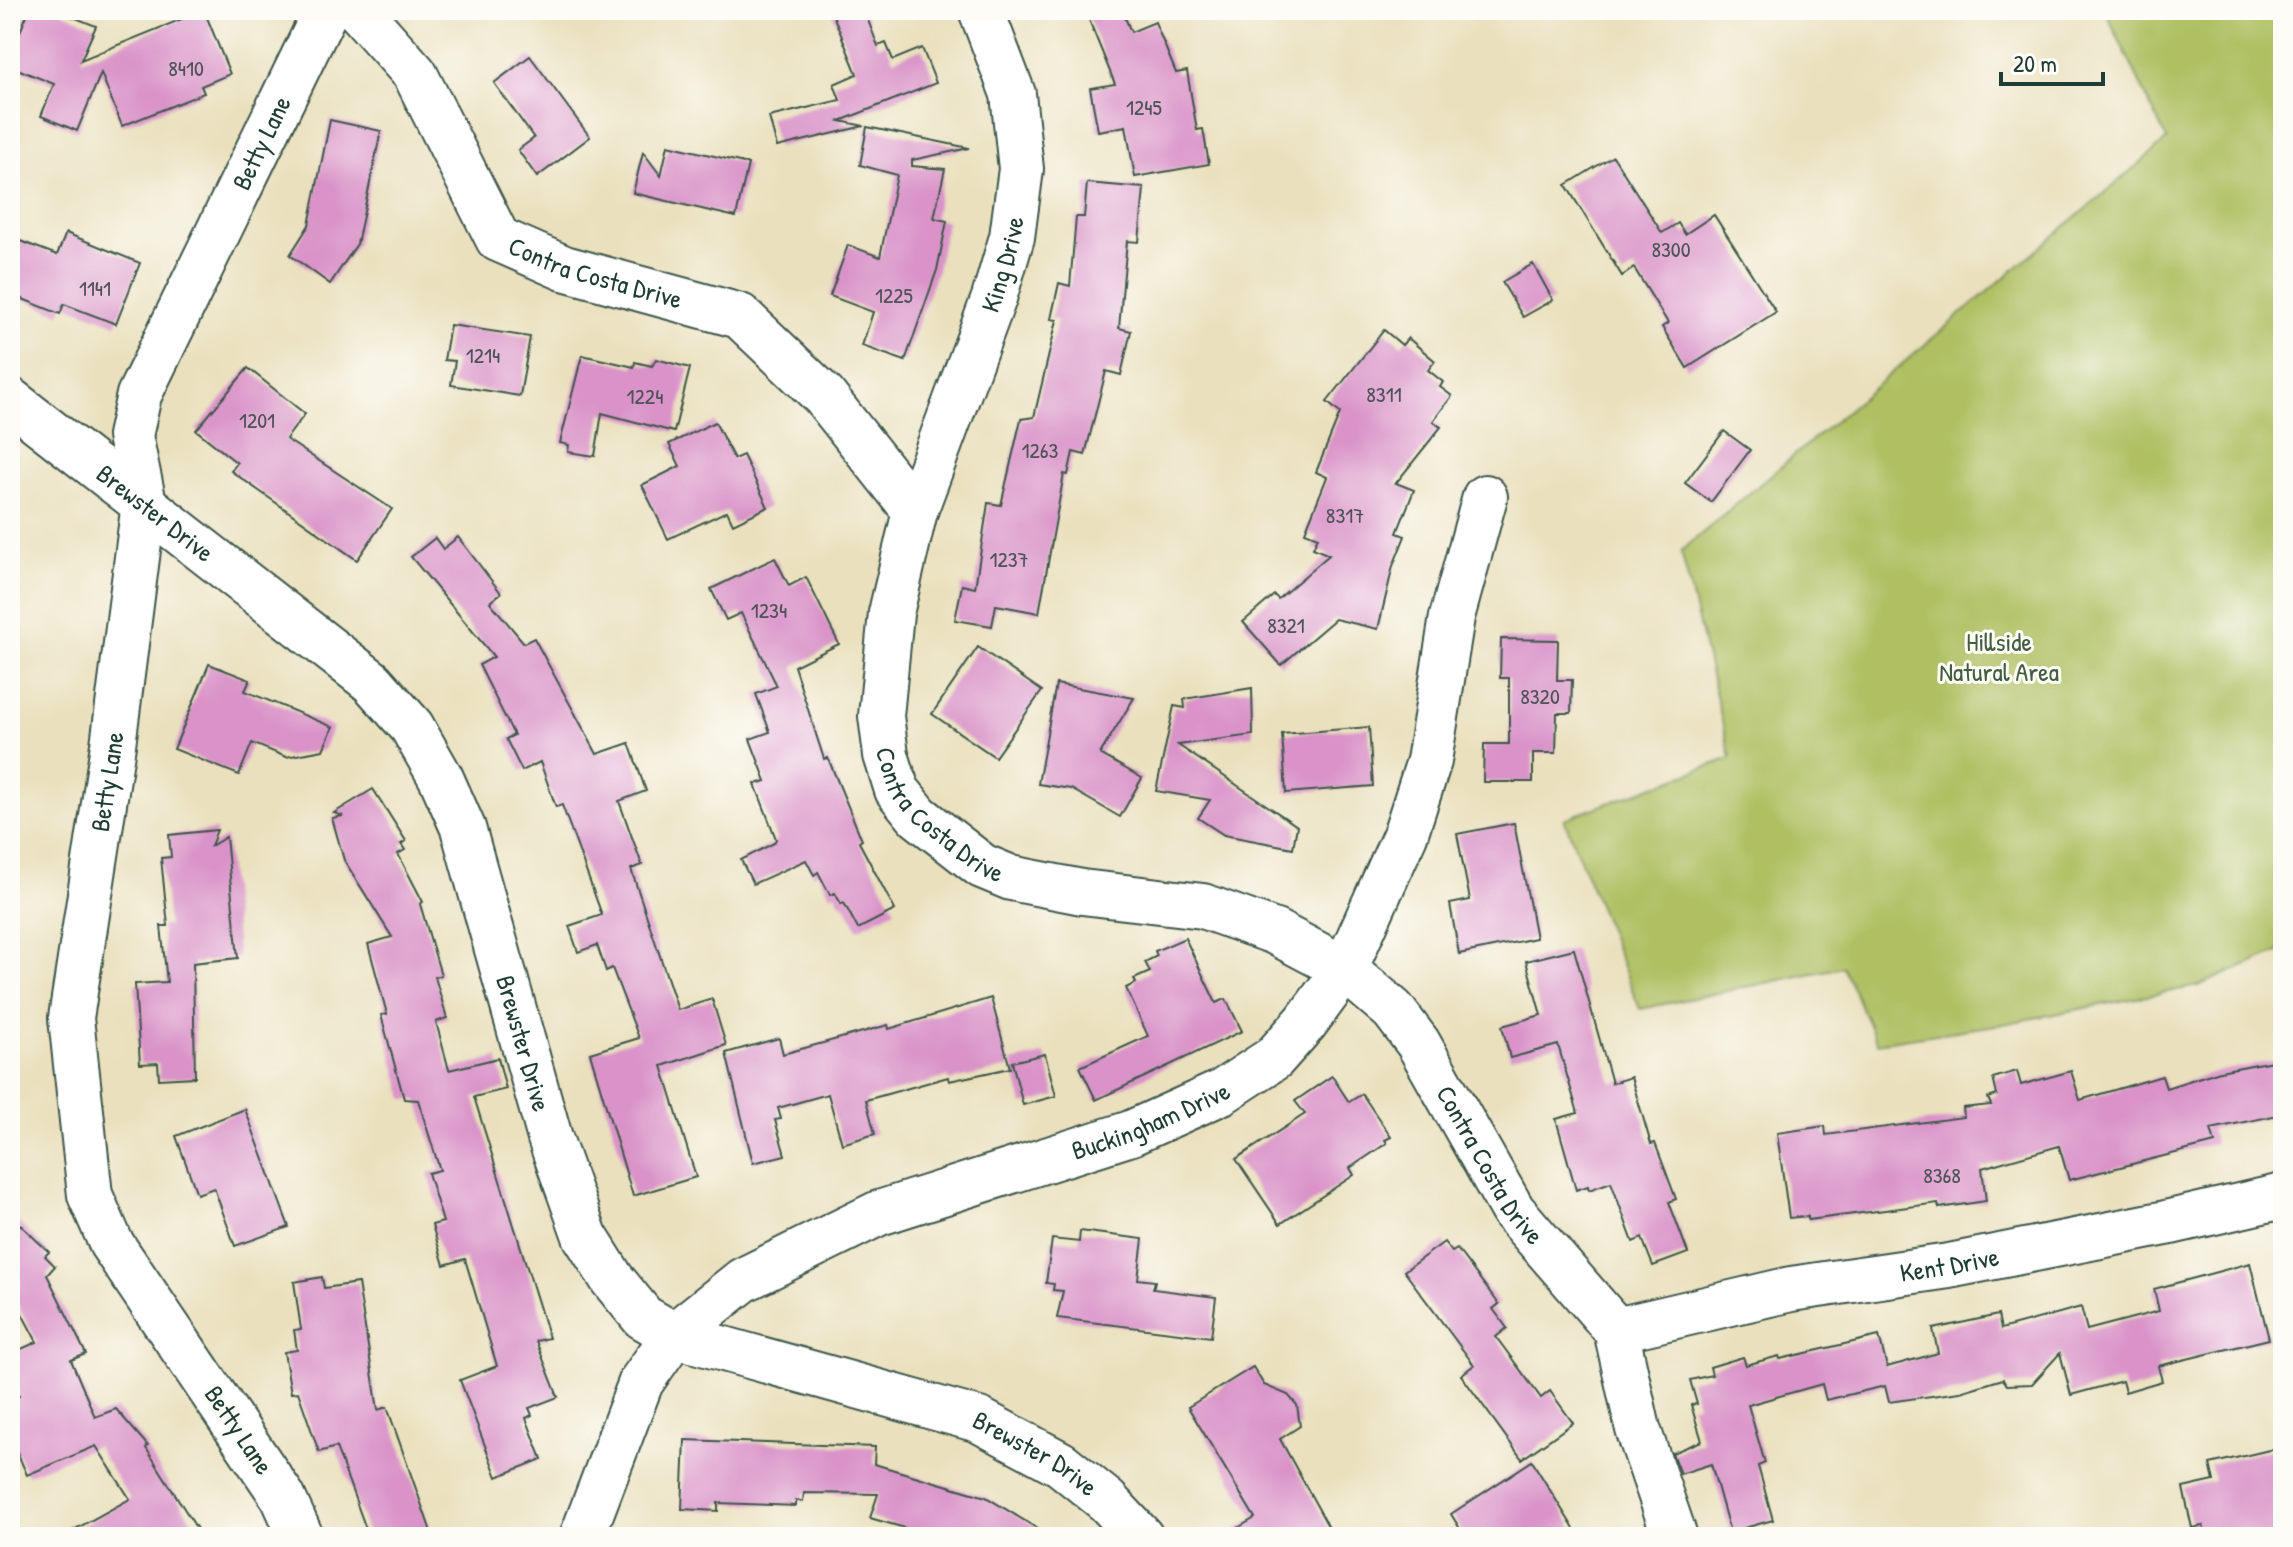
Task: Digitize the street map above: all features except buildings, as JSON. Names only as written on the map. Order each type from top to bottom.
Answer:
[{"type":"street","name":"Betty Lane","points":[[301,1537],[283,1497],[111,1243],[90,1195],[71,1018],[113,745],[144,503],[130,436],[139,395],[326,10]]},
{"type":"street","name":"Contra Costa Drive","points":[[358,10],[415,74],[498,239],[564,268],[740,316],[824,396],[915,511],[891,613],[881,716],[886,755],[897,790],[918,816],[982,866],[1011,878],[1082,892],[1203,906],[1275,932],[1345,969],[1393,1010],[1418,1043],[1513,1211],[1616,1330],[1638,1429],[1675,1537]]},
{"type":"street","name":"King Drive","points":[[915,511],[994,298],[1012,237],[1021,169],[1013,94],[981,10]]},
{"type":"street","name":"Brewster Drive","points":[[10,400],[372,682],[412,727],[441,778],[463,828],[550,1138],[585,1236],[612,1279],[643,1317],[674,1335],[979,1420],[1061,1464],[1107,1501],[1141,1537]]},
{"type":"street","name":"Buckingham Drive","points":[[582,1537],[641,1382],[674,1335],[743,1280],[879,1213],[1131,1133],[1222,1092],[1274,1058],[1345,969],[1405,835],[1429,761],[1452,617],[1485,497]]},
{"type":"street","name":"Kent Drive","points":[[1616,1330],[1791,1289],[1949,1266],[2166,1223],[2283,1196]]},
{"type":"green space","name":"Hillside Natural Area","points":[[2105,10],[2283,10],[2283,950],[2198,986],[2003,1024],[1877,1043],[1843,967],[1640,1009],[1564,819],[1731,758],[1681,551],[2167,140]]}]
